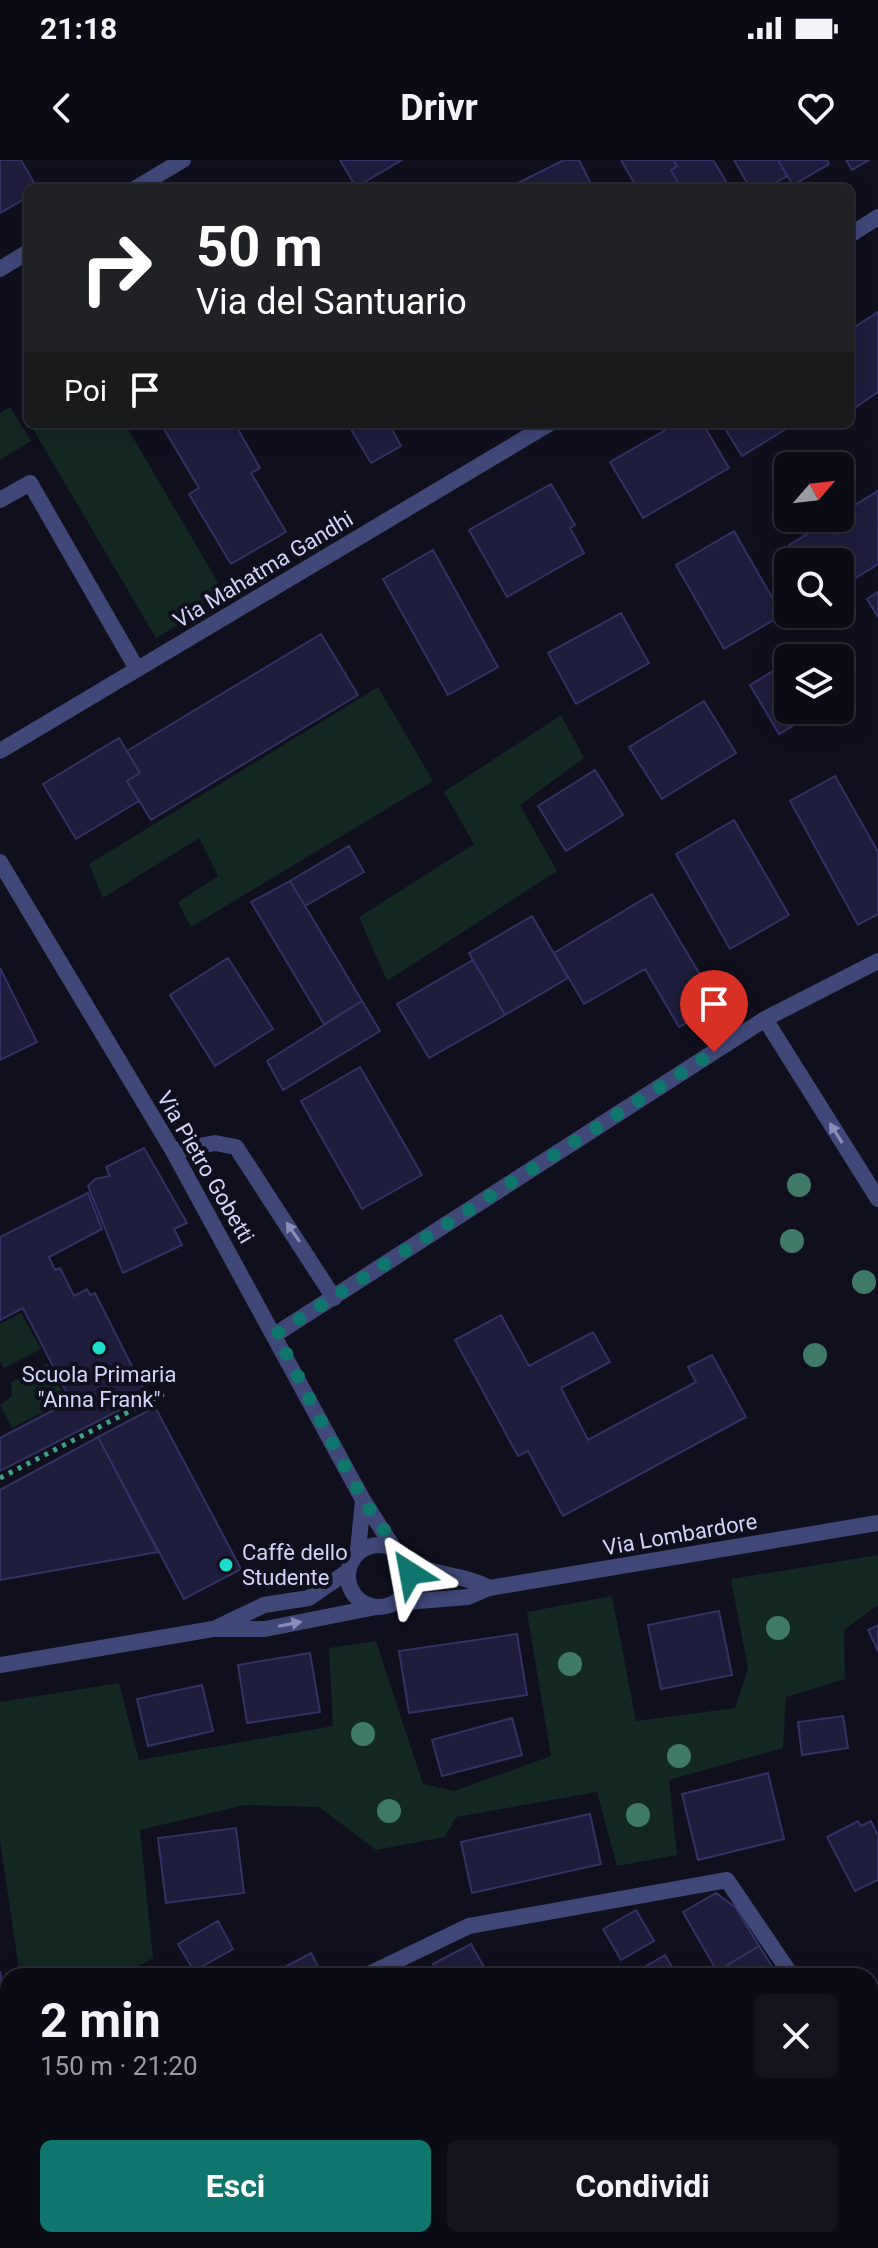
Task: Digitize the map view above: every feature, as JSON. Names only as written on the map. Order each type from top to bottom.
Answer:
[{"type":"street","points":[[143,184],[183,160]]},
{"type":"street","points":[[854,232],[878,217]]},
{"type":"street","points":[[0,269],[24,254]]},
{"type":"street","name":"Via Mahatma Gandhi","points":[[0,751],[542,428]]},
{"type":"street","points":[[0,500],[30,483],[137,669]]},
{"type":"street","name":"Via Pietro Gobetti","points":[[0,862],[173,1151],[276,1334],[363,1500],[393,1547]]},
{"type":"street","points":[[276,1334],[765,1019],[878,961]]},
{"type":"street","points":[[765,1019],[878,1199]]},
{"type":"street","points":[[173,1151],[215,1143],[236,1147],[334,1298]]},
{"type":"street","points":[[213,1629],[264,1605],[309,1598],[347,1572],[358,1551],[363,1500]]},
{"type":"street","name":"Via Lombardore","points":[[394,1603],[468,1597],[489,1588],[878,1523]]},
{"type":"street","points":[[0,1665],[213,1629],[265,1629],[394,1603],[409,1585],[407,1562],[393,1547],[375,1544],[358,1551]]},
{"type":"street","name":"Via Lombardore","points":[[407,1562],[446,1576],[473,1579],[489,1588]]},
{"type":"street","points":[[347,1572],[353,1594],[364,1603],[376,1607]]},
{"type":"street","points":[[382,1968],[469,1926],[727,1880],[787,1968]]},
{"type":"path","points":[[0,1478],[169,1391]]},
{"type":"green space","points":[[10,407],[31,441],[0,460],[0,413]]},
{"type":"green space","points":[[32,428],[127,428],[226,596],[156,638]]},
{"type":"green space","points":[[378,687],[433,781],[191,927],[178,902],[218,876],[199,838],[103,898],[89,864]]},
{"type":"green space","points":[[561,715],[584,758],[520,805],[557,871],[387,981],[359,917],[474,844],[444,792]]},
{"type":"green space","points":[[21,1313],[41,1349],[4,1368],[0,1361],[0,1324]]},
{"type":"green space","points":[[47,1363],[67,1400],[12,1428],[0,1405],[12,1396],[11,1382]]},
{"type":"green space","points":[[878,1555],[878,1605],[844,1630],[845,1679],[786,1697],[783,1748],[669,1780],[677,1855],[617,1866],[597,1792],[456,1817],[445,1837],[376,1850],[319,1807],[245,1805],[140,1830],[153,1958],[135,1968],[19,1968],[0,1841],[0,1702],[119,1683],[139,1760],[333,1726],[329,1648],[376,1641],[423,1784],[454,1791],[551,1756],[527,1612],[612,1596],[636,1721],[735,1708],[748,1669],[731,1579]]},
{"type":"building","points":[[0,160],[21,160],[35,184],[24,184],[24,199],[0,213]]},
{"type":"building","points":[[340,160],[402,160],[361,184],[354,184]]},
{"type":"building","points":[[564,160],[579,160],[591,184],[516,184]]},
{"type":"building","points":[[621,160],[673,160],[677,166],[671,170],[679,184],[635,184]]},
{"type":"building","points":[[673,160],[713,160],[728,184],[679,184],[671,170],[677,166]]},
{"type":"building","points":[[734,160],[778,160],[787,176],[774,184],[748,184]]},
{"type":"building","points":[[778,160],[827,160],[829,164],[792,184]]},
{"type":"building","points":[[846,160],[869,160],[852,170]]},
{"type":"building","points":[[878,312],[878,392],[854,408],[854,327]]},
{"type":"building","points":[[163,428],[237,428],[260,468],[251,473],[286,532],[231,564],[189,494],[199,488]]},
{"type":"building","points":[[350,428],[391,428],[401,446],[371,463]]},
{"type":"building","points":[[669,428],[705,428],[729,468],[643,518],[610,462]]},
{"type":"building","points":[[724,428],[788,428],[742,456]]},
{"type":"building","points":[[551,484],[575,525],[570,528],[584,553],[507,597],[469,530]]},
{"type":"building","points":[[878,491],[878,564],[854,579],[854,548],[791,548],[789,545],[811,532],[854,532],[854,506]]},
{"type":"building","points":[[734,531],[774,601],[774,620],[724,649],[676,565]]},
{"type":"building","points":[[433,550],[498,667],[448,695],[383,579]]},
{"type":"building","points":[[878,592],[878,617],[867,599]]},
{"type":"building","points":[[621,613],[649,663],[576,704],[548,653]]},
{"type":"building","points":[[321,634],[358,695],[151,820],[127,781],[140,773],[127,751]]},
{"type":"building","points":[[774,670],[774,724],[796,724],[779,734],[750,685]]},
{"type":"building","points":[[704,701],[736,753],[662,799],[629,747]]},
{"type":"building","points":[[119,738],[140,773],[127,781],[139,801],[76,839],[43,784]]},
{"type":"building","points":[[595,770],[623,815],[566,851],[538,806]]},
{"type":"building","points":[[835,776],[878,852],[878,914],[858,925],[790,801]]},
{"type":"building","points":[[734,820],[789,915],[730,949],[676,854]]},
{"type":"building","points":[[349,846],[364,872],[305,906],[290,881]]},
{"type":"building","points":[[290,881],[362,1001],[324,1024],[251,902]]},
{"type":"building","points":[[652,894],[718,1005],[679,1027],[645,969],[584,1004],[554,953]]},
{"type":"building","points":[[532,916],[568,978],[505,1015],[469,953]]},
{"type":"building","points":[[228,958],[273,1029],[215,1066],[170,995]]},
{"type":"building","points":[[473,960],[505,1015],[429,1058],[397,1004]]},
{"type":"building","points":[[0,968],[37,1042],[0,1060]]},
{"type":"building","points":[[362,1001],[380,1031],[283,1090],[267,1061]]},
{"type":"building","points":[[360,1067],[422,1175],[362,1209],[301,1101]]},
{"type":"building","points":[[144,1148],[187,1223],[174,1229],[182,1245],[123,1273],[88,1186],[95,1179],[110,1176],[106,1167]]},
{"type":"building","points":[[88,1193],[102,1229],[49,1257],[55,1270],[60,1268],[74,1296],[87,1289],[90,1295],[95,1293],[147,1396],[0,1471],[0,1438],[71,1401],[23,1308],[0,1320],[0,1237]]},
{"type":"building","points":[[501,1315],[529,1366],[593,1332],[610,1362],[561,1388],[588,1440],[696,1382],[688,1367],[712,1355],[746,1417],[563,1516],[528,1451],[518,1456],[455,1340]]},
{"type":"building","points":[[155,1407],[241,1569],[184,1599],[98,1437]]},
{"type":"building","points":[[98,1437],[158,1552],[0,1580],[0,1490]]},
{"type":"building","points":[[719,1611],[732,1675],[661,1689],[648,1625]]},
{"type":"building","points":[[878,1625],[878,1651],[868,1630]]},
{"type":"building","points":[[517,1634],[527,1695],[409,1713],[399,1651]]},
{"type":"building","points":[[310,1653],[320,1712],[247,1723],[238,1665]]},
{"type":"building","points":[[202,1685],[213,1731],[148,1746],[137,1699]]},
{"type":"building","points":[[843,1716],[848,1748],[802,1755],[798,1722]]},
{"type":"building","points":[[512,1718],[522,1755],[442,1776],[432,1740]]},
{"type":"building","points":[[768,1773],[784,1839],[698,1860],[682,1794]]},
{"type":"building","points":[[590,1814],[601,1864],[472,1893],[461,1842]]},
{"type":"building","points":[[858,1821],[861,1826],[871,1821],[878,1836],[878,1880],[855,1891],[827,1837]]},
{"type":"building","points":[[236,1828],[244,1893],[166,1903],[158,1838]]},
{"type":"building","points":[[716,1893],[736,1908],[759,1946],[722,1968],[715,1968],[683,1912]]},
{"type":"building","points":[[636,1910],[654,1941],[621,1960],[603,1929]]},
{"type":"building","points":[[218,1921],[233,1949],[199,1968],[192,1968],[178,1944]]},
{"type":"building","points":[[471,1944],[484,1968],[435,1968],[433,1964]]},
{"type":"building","points":[[759,1946],[773,1968],[723,1968]]},
{"type":"building","points":[[311,1953],[319,1968],[283,1968]]},
{"type":"building","points":[[665,1955],[672,1968],[643,1968]]},
{"type":"place","name":"Scuola Primaria \"Anna Frank\"","points":[[99,1348]]},
{"type":"place","name":"Caffè dello Studente","points":[[226,1565]]},
{"type":"route","points":[[410,1573],[407,1562],[393,1547],[363,1500],[276,1334],[714,1052]]}]
